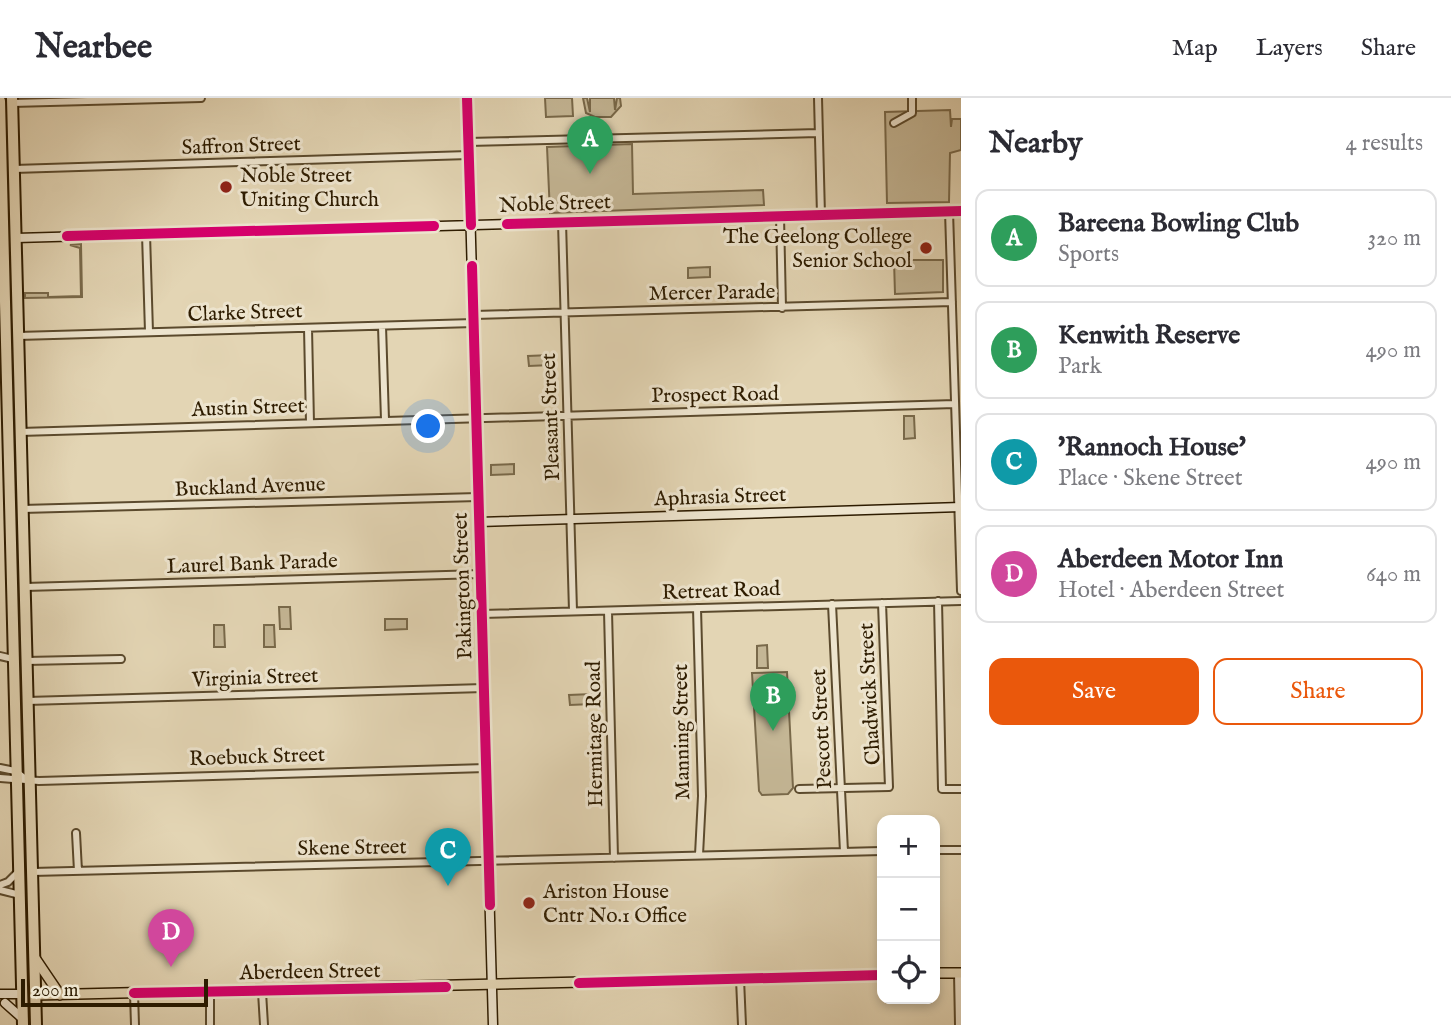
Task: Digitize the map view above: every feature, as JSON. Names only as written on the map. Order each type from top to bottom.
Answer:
[{"type":"highway","points":[[0,101],[5,541],[21,778],[32,872],[38,996],[36,1025]]},
{"type":"highway","points":[[12,101],[27,701],[21,778],[19,870],[23,1022]]},
{"type":"highway","points":[[1,240],[16,238]]},
{"type":"highway","points":[[5,541],[23,544]]},
{"type":"highway","points":[[22,997],[38,996]]},
{"type":"main road","points":[[35,958],[60,995]]},
{"type":"main road","points":[[940,973],[959,973]]},
{"type":"main road","name":"Aberdeen Street","points":[[38,996],[877,975]]},
{"type":"street","points":[[12,101],[201,98]]},
{"type":"street","name":"Pakington Street","points":[[467,98],[493,1025]]},
{"type":"street","points":[[818,98],[821,215]]},
{"type":"street","points":[[894,123],[912,113],[912,98]]},
{"type":"street","points":[[468,142],[818,133]]},
{"type":"street","name":"Saffron Street","points":[[14,169],[469,155]]},
{"type":"street","points":[[949,211],[961,592]]},
{"type":"street","name":"Noble Street","points":[[16,238],[961,211]]},
{"type":"street","points":[[780,216],[782,308]]},
{"type":"street","name":"Pleasant Street","points":[[562,222],[573,611]]},
{"type":"street","points":[[146,234],[149,332]]},
{"type":"street","name":"Mercer Parade","points":[[474,319],[564,313],[952,302]]},
{"type":"street","name":"Clarke Street","points":[[18,336],[382,326],[474,319]]},
{"type":"street","points":[[382,326],[385,420]]},
{"type":"street","points":[[308,328],[310,423]]},
{"type":"street","name":"Prospect Road","points":[[476,418],[955,404]]},
{"type":"street","name":"Austin Street","points":[[20,432],[476,418]]},
{"type":"street","name":"Buckland Avenue","points":[[22,509],[478,497]]},
{"type":"street","name":"Aphrasia Street","points":[[479,522],[959,507]]},
{"type":"street","name":"Laurel Bank Parade","points":[[25,587],[481,574]]},
{"type":"street","points":[[938,601],[942,789],[961,789]]},
{"type":"street","name":"Retreat Road","points":[[482,614],[961,601]]},
{"type":"street","name":"Chadwick Street","points":[[842,790],[885,789],[891,783],[881,603]]},
{"type":"street","name":"Pescott Street","points":[[832,604],[844,852]]},
{"type":"street","name":"Manning Street","points":[[697,608],[702,796],[699,855]]},
{"type":"street","name":"Hermitage Road","points":[[608,611],[614,858]]},
{"type":"street","points":[[0,656],[13,659]]},
{"type":"street","points":[[26,661],[121,659]]},
{"type":"street","name":"Virginia Street","points":[[27,701],[484,688]]},
{"type":"street","points":[[0,768],[21,778]]},
{"type":"street","name":"Roebuck Street","points":[[21,778],[45,781],[486,768]]},
{"type":"street","points":[[0,778],[21,778]]},
{"type":"street","points":[[799,789],[842,790]]},
{"type":"street","points":[[76,833],[78,871]]},
{"type":"street","points":[[940,850],[961,850]]},
{"type":"street","name":"Skene Street","points":[[32,872],[877,851]]},
{"type":"street","points":[[0,887],[10,881],[19,870]]},
{"type":"street","points":[[0,887],[20,895]]},
{"type":"street","points":[[959,973],[959,1025]]},
{"type":"street","points":[[740,979],[742,1025]]},
{"type":"street","points":[[210,992],[211,1025]]},
{"type":"street","points":[[262,992],[264,1025]]},
{"type":"street","points":[[134,993],[135,1025]]},
{"type":"street","points":[[0,994],[22,997]]},
{"type":"street","points":[[2,1003],[22,997]]},
{"type":"street","points":[[2,1003],[23,1022]]},
{"type":"shaded area","points":[[545,98],[572,98],[573,116],[546,117]]},
{"type":"shaded area","points":[[583,98],[587,98],[590,112],[590,98],[614,98],[615,110],[617,98],[620,98],[621,106],[611,117],[595,117],[586,113]]},
{"type":"shaded area","points":[[950,110],[951,127],[952,119],[961,119],[961,150],[950,153],[949,202],[887,203],[885,112]]},
{"type":"shaded area","points":[[632,144],[633,194],[763,190],[764,205],[550,213],[547,147]]},
{"type":"shaded area","points":[[81,244],[82,297],[25,298],[25,293],[48,293],[48,297],[81,296],[80,248],[70,245]]},
{"type":"shaded area","points":[[894,260],[943,260],[943,292],[895,294]]},
{"type":"shaded area","points":[[710,267],[710,277],[688,278],[688,268]]},
{"type":"shaded area","points":[[551,355],[551,365],[529,366],[528,356]]},
{"type":"shaded area","points":[[904,416],[914,416],[915,438],[904,439]]},
{"type":"shaded area","points":[[514,464],[514,474],[491,475],[491,465]]},
{"type":"shaded area","points":[[279,607],[290,607],[291,629],[280,629]]},
{"type":"shaded area","points":[[385,619],[407,619],[407,629],[385,630]]},
{"type":"shaded area","points":[[214,625],[224,625],[225,647],[214,647]]},
{"type":"shaded area","points":[[264,625],[274,625],[275,647],[264,647]]},
{"type":"shaded area","points":[[767,645],[768,668],[757,668],[757,646]]},
{"type":"shaded area","points":[[787,672],[793,788],[788,794],[762,795],[759,791],[752,673]]},
{"type":"shaded area","points":[[592,694],[592,704],[570,705],[569,695]]},
{"type":"cycle path","points":[[467,98],[471,225]]},
{"type":"cycle path","points":[[507,224],[961,211]]},
{"type":"cycle path","points":[[67,236],[434,226]]},
{"type":"cycle path","points":[[472,266],[490,905]]},
{"type":"cycle path","points":[[579,983],[877,975]]},
{"type":"cycle path","points":[[134,993],[446,987]]},
{"type":"place","name":"Bareena Bowling Club","points":[[590,174]]},
{"type":"place","name":"Noble Street Uniting Church","points":[[226,187]]},
{"type":"place","name":"The Geelong College Senior School","points":[[926,248]]},
{"type":"place","name":"Kenwith Reserve","points":[[773,731]]},
{"type":"place","name":"'Rannoch House'","points":[[448,886]]},
{"type":"place","name":"Ariston House Cntr No.1 Office","points":[[529,903]]},
{"type":"place","name":"Aberdeen Motor Inn","points":[[171,967]]}]
